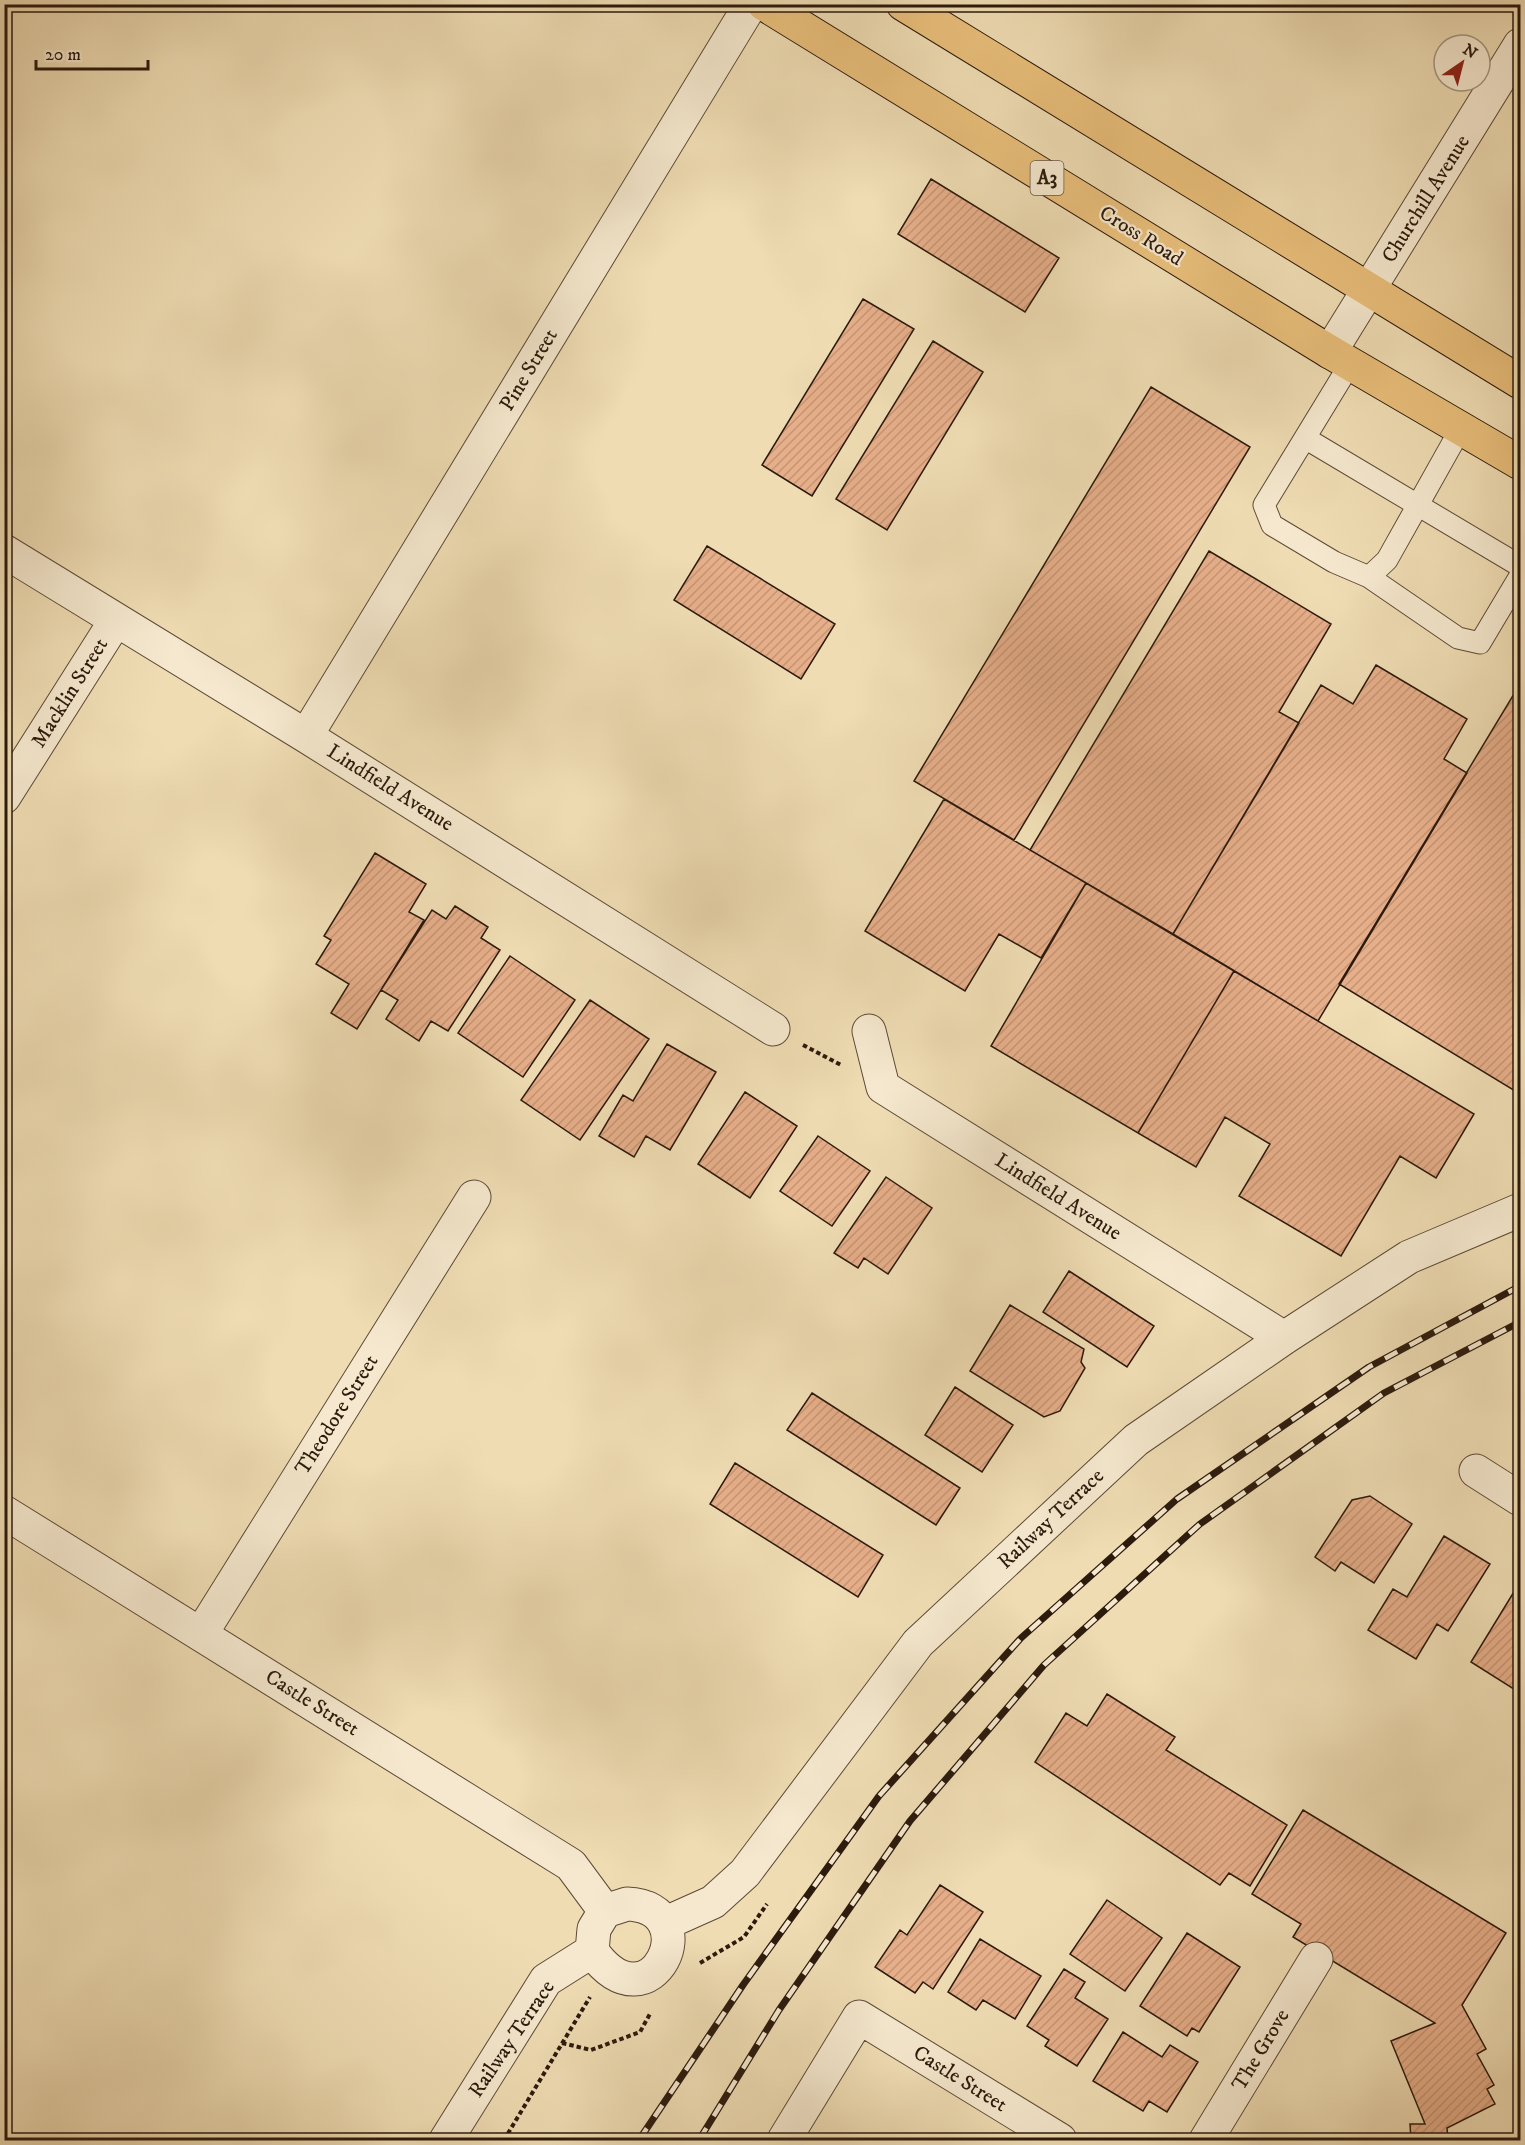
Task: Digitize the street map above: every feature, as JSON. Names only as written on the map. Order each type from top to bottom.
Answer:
[{"type":"highway","name":"Cross Road","points":[[764,4],[1340,358],[1521,463]]},
{"type":"highway","points":[[903,4],[1521,382]]},
{"type":"street","name":"Pine Street","points":[[306,736],[751,4]]},
{"type":"street","name":"Churchill Avenue","points":[[1340,358],[1370,289],[1521,45]]},
{"type":"street","name":"Lindfield Avenue","points":[[4,551],[306,736],[773,1029]]},
{"type":"street","name":"Macklin Street","points":[[4,797],[116,620]]},
{"type":"street","points":[[869,1031],[883,1088]]},
{"type":"street","name":"Lindfield Avenue","points":[[883,1088],[1284,1338]]},
{"type":"street","name":"Theodore Street","points":[[201,1634],[474,1197]]},
{"type":"street","name":"Railway Terrace","points":[[666,1923],[713,1902],[745,1873],[918,1643],[1136,1440],[1284,1338],[1409,1257],[1521,1210]]},
{"type":"street","points":[[1476,1471],[1521,1499]]},
{"type":"street","name":"Castle Street","points":[[4,1512],[571,1864],[605,1911]]},
{"type":"street","points":[[627,1904],[640,1905],[652,1910],[666,1923],[667,1950],[659,1967],[636,1979],[623,1978],[599,1960],[594,1929],[605,1911],[627,1904]]},
{"type":"street","name":"The Grove","points":[[1206,2140],[1316,1959]]},
{"type":"street","name":"Railway Terrace","points":[[446,2140],[546,1980],[599,1960]]},
{"type":"street","name":"Castle Street","points":[[784,2140],[860,2017],[1060,2140]]},
{"type":"lane","points":[[1340,358],[1305,438],[1264,505],[1272,525],[1334,562],[1369,577],[1458,638],[1480,643],[1521,576]]},
{"type":"lane","points":[[1369,577],[1387,560],[1461,428]]},
{"type":"lane","points":[[1305,438],[1521,566]]},
{"type":"path","points":[[773,1029],[883,1088]]},
{"type":"path","points":[[692,1969],[744,1937],[771,1898]]},
{"type":"path","points":[[504,2140],[562,2043],[599,1960]]},
{"type":"path","points":[[562,2043],[591,2050],[640,2032],[652,2011]]},
{"type":"building","points":[[931,179],[1059,258],[1025,312],[898,234]]},
{"type":"building","points":[[863,299],[914,329],[812,496],[762,465]]},
{"type":"building","points":[[933,341],[983,372],[887,530],[836,499]]},
{"type":"building","points":[[1151,387],[1250,447],[1014,840],[914,781]]},
{"type":"building","points":[[707,546],[835,624],[801,679],[674,600]]},
{"type":"building","points":[[1209,551],[1331,624],[1279,712],[1299,723],[1173,934],[1030,850]]},
{"type":"building","points":[[1376,665],[1467,719],[1444,759],[1467,773],[1318,1021],[1173,934],[1321,685],[1353,704]]},
{"type":"building","points":[[1520,684],[1520,1094],[1339,984]]},
{"type":"building","points":[[944,799],[1086,883],[1041,958],[999,934],[965,991],[865,931]]},
{"type":"building","points":[[375,853],[426,884],[409,912],[424,920],[357,1029],[331,1013],[349,984],[316,964],[331,940],[324,936]]},
{"type":"building","points":[[1086,883],[1234,971],[1138,1133],[991,1046]]},
{"type":"building","points":[[455,906],[488,927],[481,938],[500,950],[448,1031],[431,1021],[419,1041],[386,1019],[398,1000],[381,990],[432,910],[446,919]]},
{"type":"building","points":[[510,956],[575,1000],[523,1077],[458,1033]]},
{"type":"building","points":[[1234,971],[1474,1114],[1436,1178],[1400,1156],[1341,1256],[1239,1196],[1270,1144],[1225,1117],[1196,1167],[1138,1133]]},
{"type":"building","points":[[590,1000],[649,1039],[580,1140],[521,1100]]},
{"type":"building","points":[[667,1044],[716,1072],[670,1150],[646,1136],[634,1157],[599,1136],[623,1095],[633,1101]]},
{"type":"building","points":[[745,1092],[797,1126],[750,1198],[698,1164]]},
{"type":"building","points":[[818,1136],[870,1171],[832,1226],[780,1191]]},
{"type":"building","points":[[886,1177],[932,1208],[888,1274],[864,1258],[858,1268],[834,1253]]},
{"type":"building","points":[[1069,1271],[1154,1326],[1127,1367],[1043,1312]]},
{"type":"building","points":[[1010,1305],[1084,1349],[1081,1362],[1085,1368],[1060,1411],[1044,1417],[970,1371]]},
{"type":"building","points":[[955,1387],[1013,1425],[982,1472],[925,1435]]},
{"type":"building","points":[[812,1393],[960,1488],[936,1525],[787,1430]]},
{"type":"building","points":[[735,1463],[883,1555],[858,1597],[710,1504]]},
{"type":"building","points":[[1370,1496],[1412,1524],[1374,1583],[1341,1562],[1335,1571],[1315,1557],[1352,1500]]},
{"type":"building","points":[[1444,1536],[1490,1564],[1448,1631],[1437,1624],[1416,1659],[1368,1630],[1393,1589],[1407,1597]]},
{"type":"building","points":[[1520,1582],[1520,1693],[1471,1662]]},
{"type":"building","points":[[1107,1694],[1175,1737],[1166,1750],[1287,1825],[1250,1886],[1229,1873],[1220,1885],[1035,1762],[1066,1713],[1087,1726]]},
{"type":"building","points":[[1303,1810],[1506,1933],[1462,2005],[1486,2049],[1477,2054],[1494,2085],[1487,2089],[1495,2104],[1447,2128],[1448,2140],[1411,2140],[1410,2124],[1425,2124],[1391,2041],[1435,2023],[1293,1937],[1301,1924],[1252,1894]]},
{"type":"building","points":[[940,1885],[983,1912],[933,1989],[923,1982],[915,1993],[875,1967],[900,1930],[907,1935]]},
{"type":"building","points":[[1107,1900],[1162,1938],[1125,1991],[1070,1954]]},
{"type":"building","points":[[1187,1933],[1240,1967],[1199,2032],[1192,2028],[1187,2036],[1140,2006]]},
{"type":"building","points":[[980,1939],[1041,1976],[1015,2019],[983,2000],[976,2010],[948,1992]]},
{"type":"building","points":[[1064,1969],[1085,1982],[1075,1998],[1108,2019],[1077,2066],[1045,2046],[1049,2040],[1027,2026]]},
{"type":"building","points":[[1123,2032],[1162,2057],[1170,2045],[1198,2062],[1167,2112],[1149,2101],[1143,2111],[1093,2081]]},
{"type":"railway","points":[[639,2140],[743,1985],[879,1796],[1021,1638],[1177,1499],[1369,1367],[1520,1286]]},
{"type":"railway","points":[[699,2140],[779,2010],[910,1821],[1044,1665],[1200,1524],[1384,1393],[1520,1322]]}]
